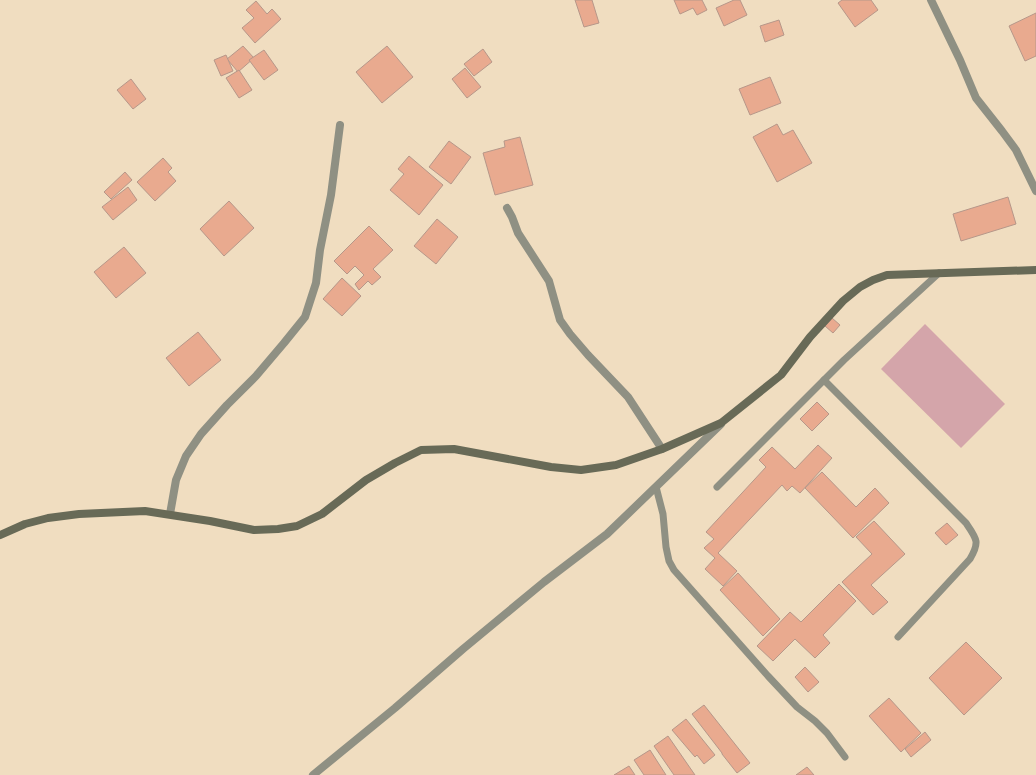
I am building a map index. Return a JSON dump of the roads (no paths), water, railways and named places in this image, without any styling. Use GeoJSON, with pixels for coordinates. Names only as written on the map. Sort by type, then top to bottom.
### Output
{"type":"FeatureCollection","features":[{"type":"Feature","properties":{"kind":"main road"},"geometry":{"type":"LineString","coordinates":[[0,535],[25,524],[48,518],[79,514],[145,511],[170,514],[254,530],[278,529],[297,526],[322,514],[366,480],[395,463],[422,450],[454,449],[551,467],[581,470],[616,465],[662,449],[721,423],[780,375],[810,337],[843,301],[860,287],[873,280],[887,275],[1036,270]]}},
{"type":"Feature","properties":{"kind":"street"},"geometry":{"type":"LineString","coordinates":[[931,0],[960,60],[976,98],[1016,150],[1036,191]]}},
{"type":"Feature","properties":{"kind":"street"},"geometry":{"type":"LineString","coordinates":[[170,514],[176,480],[186,456],[201,434],[256,376],[305,317],[316,283],[320,250],[331,195],[340,125]]}},
{"type":"Feature","properties":{"kind":"street"},"geometry":{"type":"LineString","coordinates":[[507,208],[518,233],[549,281],[560,320],[588,355],[628,397],[662,449]]}},
{"type":"Feature","properties":{"kind":"street"},"geometry":{"type":"LineString","coordinates":[[313,775],[544,582],[607,534],[721,423]]}},
{"type":"Feature","properties":{"kind":"lane"},"geometry":{"type":"LineString","coordinates":[[717,487],[844,360],[939,273]]}},
{"type":"Feature","properties":{"kind":"lane"},"geometry":{"type":"LineString","coordinates":[[824,380],[966,523],[975,536],[976,548],[970,559],[898,637]]}},
{"type":"Feature","properties":{"kind":"lane"},"geometry":{"type":"LineString","coordinates":[[656,487],[663,514],[666,547],[669,561],[674,570],[797,707],[815,721],[827,733],[845,757]]}}]}
